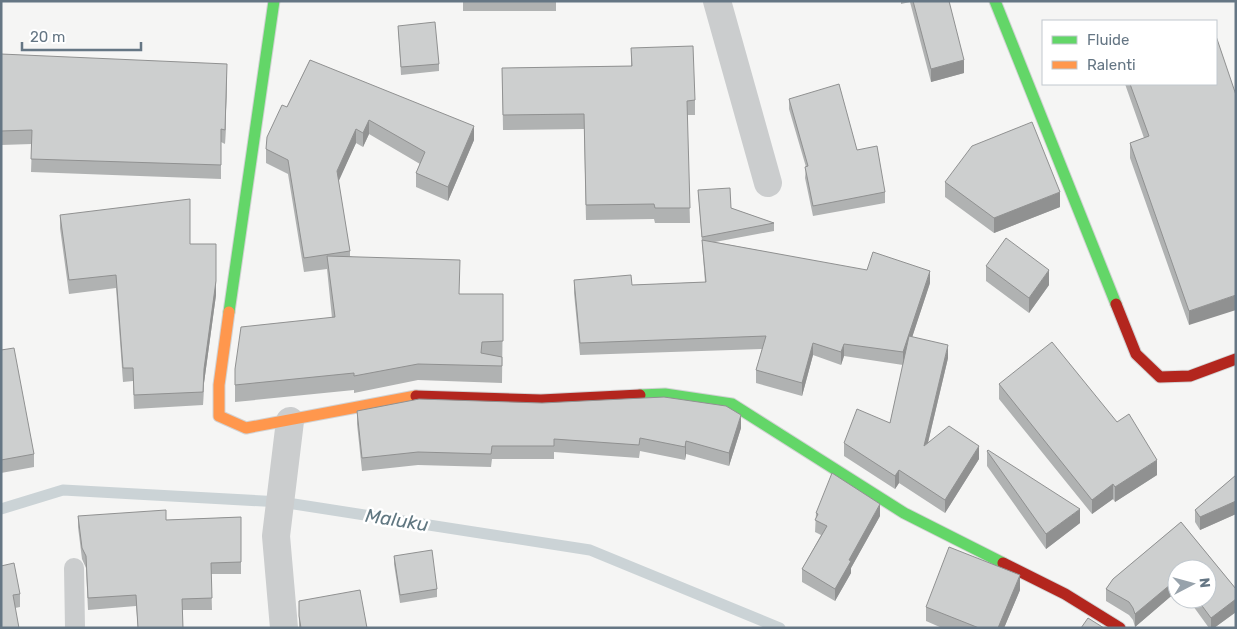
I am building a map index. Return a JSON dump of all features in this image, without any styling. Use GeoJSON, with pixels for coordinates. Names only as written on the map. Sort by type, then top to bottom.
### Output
{"type":"FeatureCollection","features":[{"type":"Feature","properties":{"kind":"street"},"geometry":{"type":"LineString","coordinates":[[274,1],[219,385],[220,416],[246,428],[418,396],[541,400],[665,394],[732,404],[904,513],[1065,594],[1120,628]]}},
{"type":"Feature","properties":{"kind":"street"},"geometry":{"type":"LineString","coordinates":[[717,1],[768,184]]}},
{"type":"Feature","properties":{"kind":"street"},"geometry":{"type":"LineString","coordinates":[[995,1],[1136,354],[1160,377],[1190,376],[1236,359]]}},
{"type":"Feature","properties":{"kind":"street"},"geometry":{"type":"LineString","coordinates":[[284,628],[276,536],[290,421]]}},
{"type":"Feature","properties":{"kind":"lane"},"geometry":{"type":"LineString","coordinates":[[74,568],[75,628]]}},
{"type":"Feature","properties":{"kind":"building"},"geometry":{"type":"Polygon","coordinates":[[[913,1],[949,1],[964,60],[931,69],[913,1]]]}},
{"type":"Feature","properties":{"kind":"building"},"geometry":{"type":"Polygon","coordinates":[[[435,22],[439,64],[401,67],[398,26],[435,22]]]}},
{"type":"Feature","properties":{"kind":"building"},"geometry":{"type":"Polygon","coordinates":[[[1217,39],[1236,95],[1236,295],[1189,311],[1130,143],[1149,136],[1130,85],[1217,85],[1217,39]]]}},
{"type":"Feature","properties":{"kind":"building"},"geometry":{"type":"Polygon","coordinates":[[[693,46],[695,100],[687,101],[690,208],[655,208],[654,204],[586,205],[584,114],[503,115],[502,68],[632,66],[631,48],[693,46]]]}},
{"type":"Feature","properties":{"kind":"building"},"geometry":{"type":"Polygon","coordinates":[[[1,54],[227,64],[225,130],[221,129],[221,165],[31,159],[32,130],[1,131],[1,54]]]}},
{"type":"Feature","properties":{"kind":"building"},"geometry":{"type":"Polygon","coordinates":[[[310,60],[474,126],[448,187],[416,173],[425,152],[369,120],[363,133],[356,129],[337,171],[350,251],[304,258],[288,160],[266,149],[267,137],[282,105],[287,107],[310,60]]]}},
{"type":"Feature","properties":{"kind":"building"},"geometry":{"type":"Polygon","coordinates":[[[839,84],[857,150],[877,146],[885,192],[813,206],[805,167],[808,166],[789,99],[839,84]]]}},
{"type":"Feature","properties":{"kind":"building"},"geometry":{"type":"Polygon","coordinates":[[[1032,122],[1060,192],[994,218],[945,182],[972,146],[1032,122]]]}},
{"type":"Feature","properties":{"kind":"building"},"geometry":{"type":"Polygon","coordinates":[[[730,188],[731,208],[774,223],[702,237],[698,190],[730,188]]]}},
{"type":"Feature","properties":{"kind":"building"},"geometry":{"type":"Polygon","coordinates":[[[190,199],[190,244],[216,244],[216,281],[204,369],[203,392],[134,395],[133,368],[123,368],[116,275],[69,280],[60,215],[190,199]]]}},
{"type":"Feature","properties":{"kind":"building"},"geometry":{"type":"Polygon","coordinates":[[[1006,238],[1049,270],[1029,298],[986,266],[1006,238]]]}},
{"type":"Feature","properties":{"kind":"building"},"geometry":{"type":"Polygon","coordinates":[[[702,240],[867,270],[873,252],[930,271],[903,352],[844,344],[841,352],[813,343],[802,383],[756,370],[766,336],[580,343],[574,280],[631,275],[632,285],[706,282],[702,240]]]}},
{"type":"Feature","properties":{"kind":"building"},"geometry":{"type":"Polygon","coordinates":[[[327,256],[460,260],[459,294],[503,294],[503,341],[482,342],[481,353],[502,357],[502,366],[418,364],[354,376],[354,373],[235,385],[235,369],[241,327],[335,317],[327,256]]]}},
{"type":"Feature","properties":{"kind":"building"},"geometry":{"type":"Polygon","coordinates":[[[909,336],[948,345],[924,446],[949,426],[979,446],[945,500],[899,470],[895,476],[844,443],[857,409],[890,423],[909,336]]]}},
{"type":"Feature","properties":{"kind":"building"},"geometry":{"type":"Polygon","coordinates":[[[1052,342],[1117,422],[1129,414],[1157,460],[1115,487],[1113,484],[1092,500],[999,384],[1052,342]]]}},
{"type":"Feature","properties":{"kind":"building"},"geometry":{"type":"Polygon","coordinates":[[[14,348],[34,454],[1,460],[1,350],[14,348]]]}},
{"type":"Feature","properties":{"kind":"building"},"geometry":{"type":"Polygon","coordinates":[[[664,397],[726,406],[741,415],[729,453],[686,441],[685,447],[640,438],[639,445],[554,439],[554,446],[492,446],[491,454],[418,452],[362,458],[357,411],[419,399],[542,403],[664,397]]]}},
{"type":"Feature","properties":{"kind":"building"},"geometry":{"type":"Polygon","coordinates":[[[988,450],[1080,509],[1046,534],[988,450]]]}},
{"type":"Feature","properties":{"kind":"building"},"geometry":{"type":"Polygon","coordinates":[[[832,473],[880,504],[835,589],[802,569],[827,526],[815,520],[832,473]]]}},
{"type":"Feature","properties":{"kind":"building"},"geometry":{"type":"Polygon","coordinates":[[[1236,475],[1236,501],[1200,517],[1195,510],[1236,475]]]}},
{"type":"Feature","properties":{"kind":"building"},"geometry":{"type":"Polygon","coordinates":[[[166,510],[166,520],[241,517],[241,562],[211,563],[212,598],[182,599],[183,628],[138,628],[136,595],[88,598],[86,556],[82,548],[78,516],[166,510]]]}},
{"type":"Feature","properties":{"kind":"building"},"geometry":{"type":"Polygon","coordinates":[[[1181,522],[1211,559],[1167,559],[1167,587],[1135,614],[1129,602],[1106,589],[1113,579],[1181,522]]]}},
{"type":"Feature","properties":{"kind":"building"},"geometry":{"type":"Polygon","coordinates":[[[949,547],[1020,575],[998,628],[979,628],[926,607],[949,547]]]}},
{"type":"Feature","properties":{"kind":"building"},"geometry":{"type":"Polygon","coordinates":[[[432,550],[437,589],[400,595],[394,556],[432,550]]]}},
{"type":"Feature","properties":{"kind":"building"},"geometry":{"type":"Polygon","coordinates":[[[14,563],[20,594],[13,595],[19,628],[1,628],[1,566],[14,563]]]}},
{"type":"Feature","properties":{"kind":"building"},"geometry":{"type":"Polygon","coordinates":[[[1217,566],[1236,589],[1236,599],[1211,618],[1204,609],[1217,609],[1217,566]]]}},
{"type":"Feature","properties":{"kind":"building"},"geometry":{"type":"Polygon","coordinates":[[[360,590],[367,628],[301,628],[299,601],[360,590]]]}},
{"type":"Feature","properties":{"kind":"building"},"geometry":{"type":"Polygon","coordinates":[[[1088,618],[1104,628],[1081,628],[1088,618]]]}},
{"type":"Feature","properties":{"kind":"waterway","name":"Maluku"},"geometry":{"type":"LineString","coordinates":[[1,509],[63,490],[281,502],[590,550],[780,628]]}},
{"type":"Feature","properties":{"kind":"traffic: fast"},"geometry":{"type":"LineString","coordinates":[[229,312],[274,1]]}},
{"type":"Feature","properties":{"kind":"traffic: fast"},"geometry":{"type":"LineString","coordinates":[[995,1],[1116,304]]}},
{"type":"Feature","properties":{"kind":"traffic: fast"},"geometry":{"type":"LineString","coordinates":[[640,395],[665,394],[732,404],[904,513],[1003,563]]}},
{"type":"Feature","properties":{"kind":"traffic: slow"},"geometry":{"type":"LineString","coordinates":[[229,312],[219,385],[219,416],[246,428],[416,396]]}},
{"type":"Feature","properties":{"kind":"traffic: jam"},"geometry":{"type":"LineString","coordinates":[[1116,304],[1136,354],[1160,377],[1190,376],[1236,359]]}},
{"type":"Feature","properties":{"kind":"traffic: jam"},"geometry":{"type":"LineString","coordinates":[[416,396],[541,400],[640,395]]}},
{"type":"Feature","properties":{"kind":"traffic: jam"},"geometry":{"type":"LineString","coordinates":[[1003,563],[1065,594],[1120,628]]}}]}
